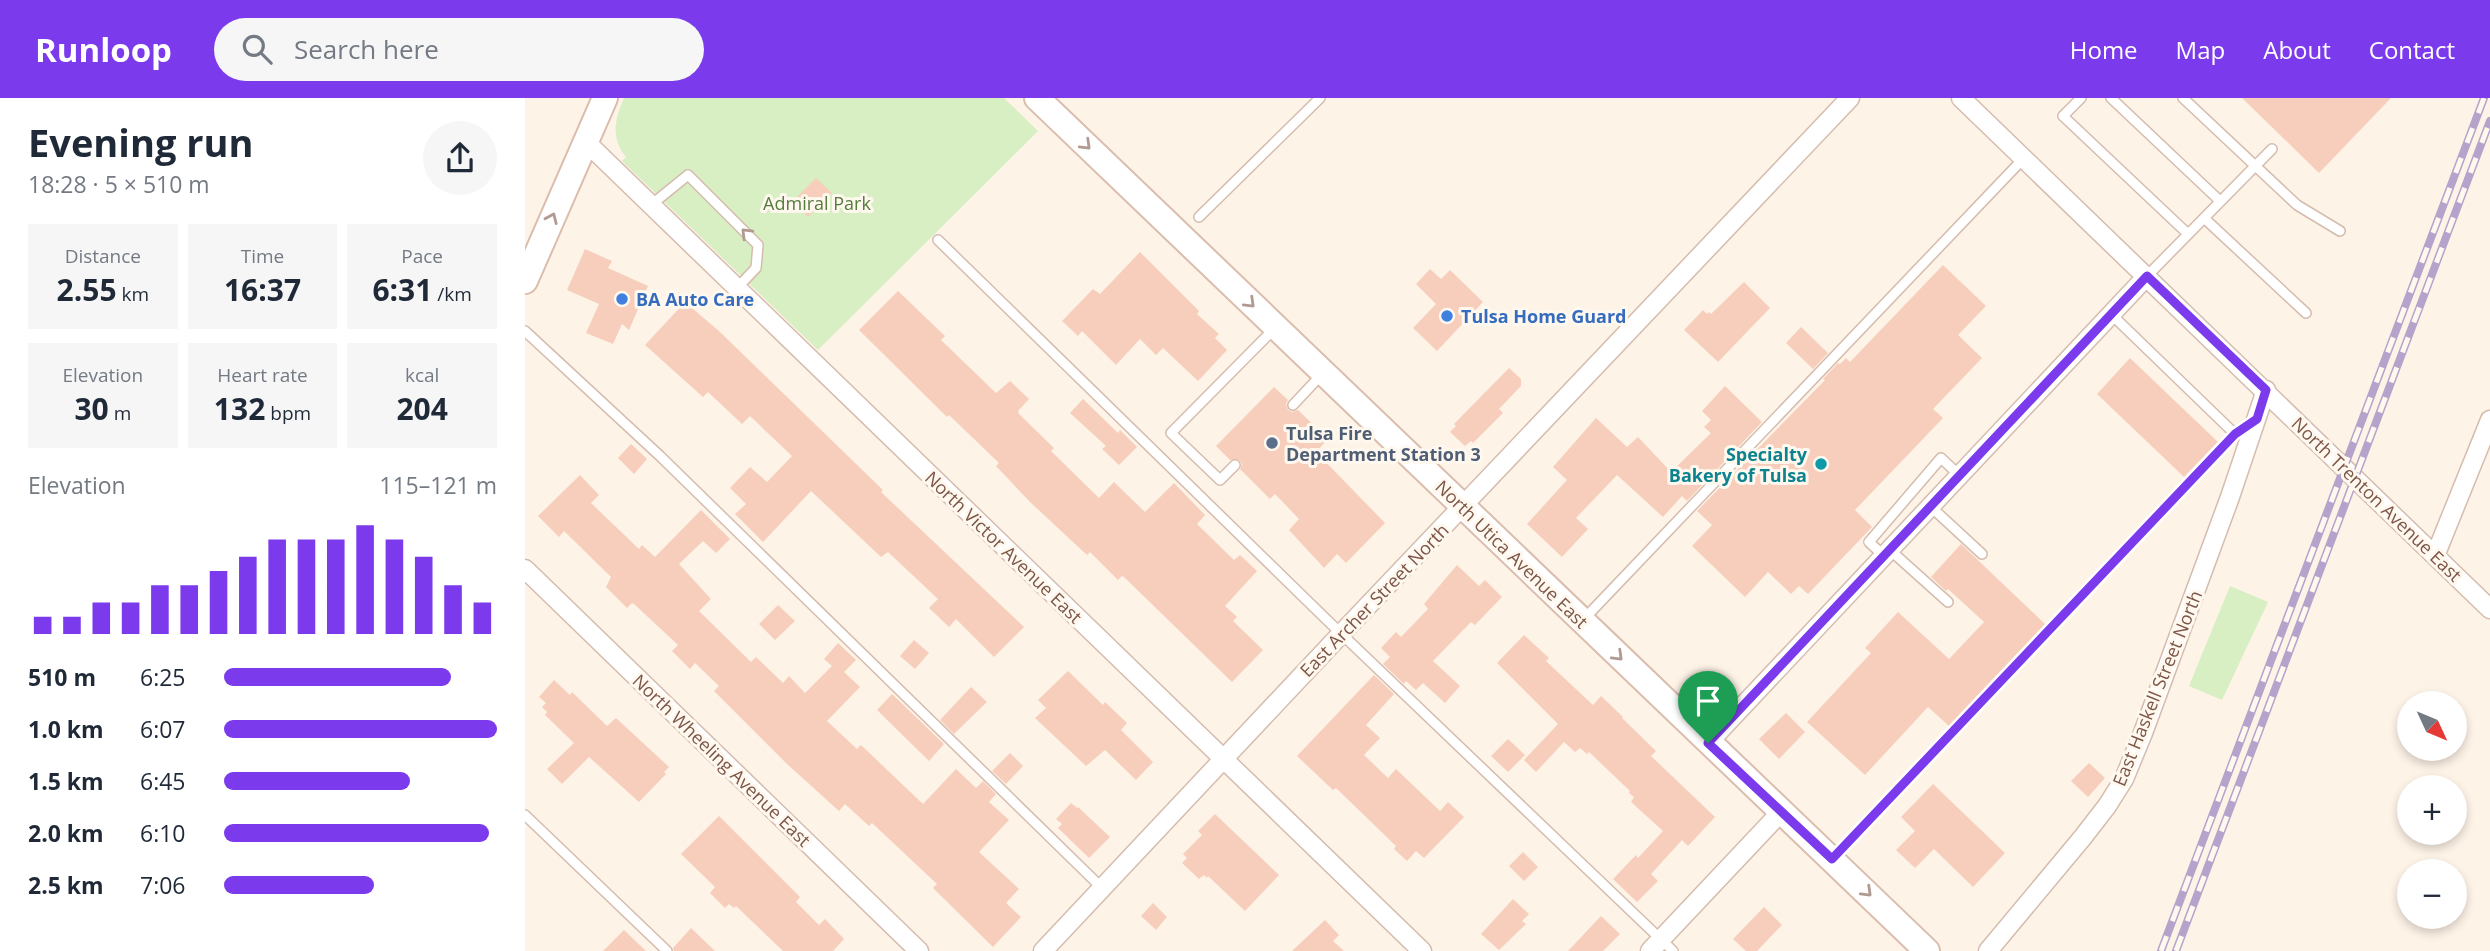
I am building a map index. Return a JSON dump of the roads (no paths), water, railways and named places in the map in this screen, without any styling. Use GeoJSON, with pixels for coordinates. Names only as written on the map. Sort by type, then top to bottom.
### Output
{"type":"FeatureCollection","features":[{"type":"Feature","properties":{"kind":"main road"},"geometry":{"type":"LineString","coordinates":[[525,281],[605,98]]}},
{"type":"Feature","properties":{"kind":"main road","name":"North Utica Avenue East"},"geometry":{"type":"LineString","coordinates":[[1037,98],[1927,951]]}},
{"type":"Feature","properties":{"kind":"street","name":"East Archer Street North"},"geometry":{"type":"LineString","coordinates":[[1043,951],[1850,98]]}},
{"type":"Feature","properties":{"kind":"street","name":"North Trenton Avenue East"},"geometry":{"type":"LineString","coordinates":[[1961,98],[2490,609]]}},
{"type":"Feature","properties":{"kind":"street","name":"North Victor Avenue East"},"geometry":{"type":"LineString","coordinates":[[586,142],[1422,951]]}},
{"type":"Feature","properties":{"kind":"street"},"geometry":{"type":"LineString","coordinates":[[1708,743],[2147,276]]}},
{"type":"Feature","properties":{"kind":"street","name":"East Haskell Street North"},"geometry":{"type":"LineString","coordinates":[[1988,951],[2083,837],[2124,779],[2148,720],[2266,390]]}},
{"type":"Feature","properties":{"kind":"street"},"geometry":{"type":"LineString","coordinates":[[2435,556],[2490,420]]}},
{"type":"Feature","properties":{"kind":"street","name":"North Wheeling Avenue East"},"geometry":{"type":"LineString","coordinates":[[525,569],[919,951]]}},
{"type":"Feature","properties":{"kind":"street"},"geometry":{"type":"LineString","coordinates":[[1661,947],[1782,811]]}},
{"type":"Feature","properties":{"kind":"lane"},"geometry":{"type":"LineString","coordinates":[[1199,217],[1320,98]]}},
{"type":"Feature","properties":{"kind":"lane"},"geometry":{"type":"LineString","coordinates":[[2081,98],[2063,116],[2188,234]]}},
{"type":"Feature","properties":{"kind":"lane"},"geometry":{"type":"LineString","coordinates":[[2111,98],[2220,201]]}},
{"type":"Feature","properties":{"kind":"lane"},"geometry":{"type":"LineString","coordinates":[[2183,98],[2297,205],[2340,231]]}},
{"type":"Feature","properties":{"kind":"lane"},"geometry":{"type":"LineString","coordinates":[[2147,276],[2272,149]]}},
{"type":"Feature","properties":{"kind":"lane"},"geometry":{"type":"LineString","coordinates":[[1582,621],[2024,158]]}},
{"type":"Feature","properties":{"kind":"lane"},"geometry":{"type":"LineString","coordinates":[[651,205],[688,175],[758,245],[756,268],[737,288]]}},
{"type":"Feature","properties":{"kind":"lane"},"geometry":{"type":"LineString","coordinates":[[2204,218],[2306,313]]}},
{"type":"Feature","properties":{"kind":"lane"},"geometry":{"type":"LineString","coordinates":[[937,240],[1661,947]]}},
{"type":"Feature","properties":{"kind":"lane"},"geometry":{"type":"LineString","coordinates":[[2112,314],[2235,434]]}},
{"type":"Feature","properties":{"kind":"lane"},"geometry":{"type":"LineString","coordinates":[[1235,465],[1220,480],[1171,433],[1276,328]]}},
{"type":"Feature","properties":{"kind":"lane"},"geometry":{"type":"LineString","coordinates":[[525,331],[660,456],[1103,888]]}},
{"type":"Feature","properties":{"kind":"lane"},"geometry":{"type":"LineString","coordinates":[[1293,405],[1323,373]]}},
{"type":"Feature","properties":{"kind":"lane"},"geometry":{"type":"LineString","coordinates":[[1832,859],[2235,434],[2257,419]]}},
{"type":"Feature","properties":{"kind":"lane"},"geometry":{"type":"LineString","coordinates":[[1948,602],[1887,553],[1869,542],[1941,458],[1959,475]]}},
{"type":"Feature","properties":{"kind":"lane"},"geometry":{"type":"LineString","coordinates":[[1930,506],[1982,554]]}},
{"type":"Feature","properties":{"kind":"lane"},"geometry":{"type":"LineString","coordinates":[[525,815],[667,951]]}},
{"type":"Feature","properties":{"kind":"railway"},"geometry":{"type":"LineString","coordinates":[[2161,951],[2484,98]]}},
{"type":"Feature","properties":{"kind":"railway"},"geometry":{"type":"LineString","coordinates":[[2176,951],[2490,121]]}},
{"type":"Feature","properties":{"kind":"place","name":"BA Auto Care"},"geometry":{"type":"Point","coordinates":[622,299]}},
{"type":"Feature","properties":{"kind":"place","name":"Tulsa Home Guard"},"geometry":{"type":"Point","coordinates":[1447,316]}},
{"type":"Feature","properties":{"kind":"place","name":"Tulsa Fire Department Station 3"},"geometry":{"type":"Point","coordinates":[1272,443]}},
{"type":"Feature","properties":{"kind":"place","name":"Specialty Bakery of Tulsa"},"geometry":{"type":"Point","coordinates":[1821,464]}},
{"type":"Feature","properties":{"kind":"park label","name":"Admiral Park"},"geometry":{"type":"Point","coordinates":[817,203]}}]}
